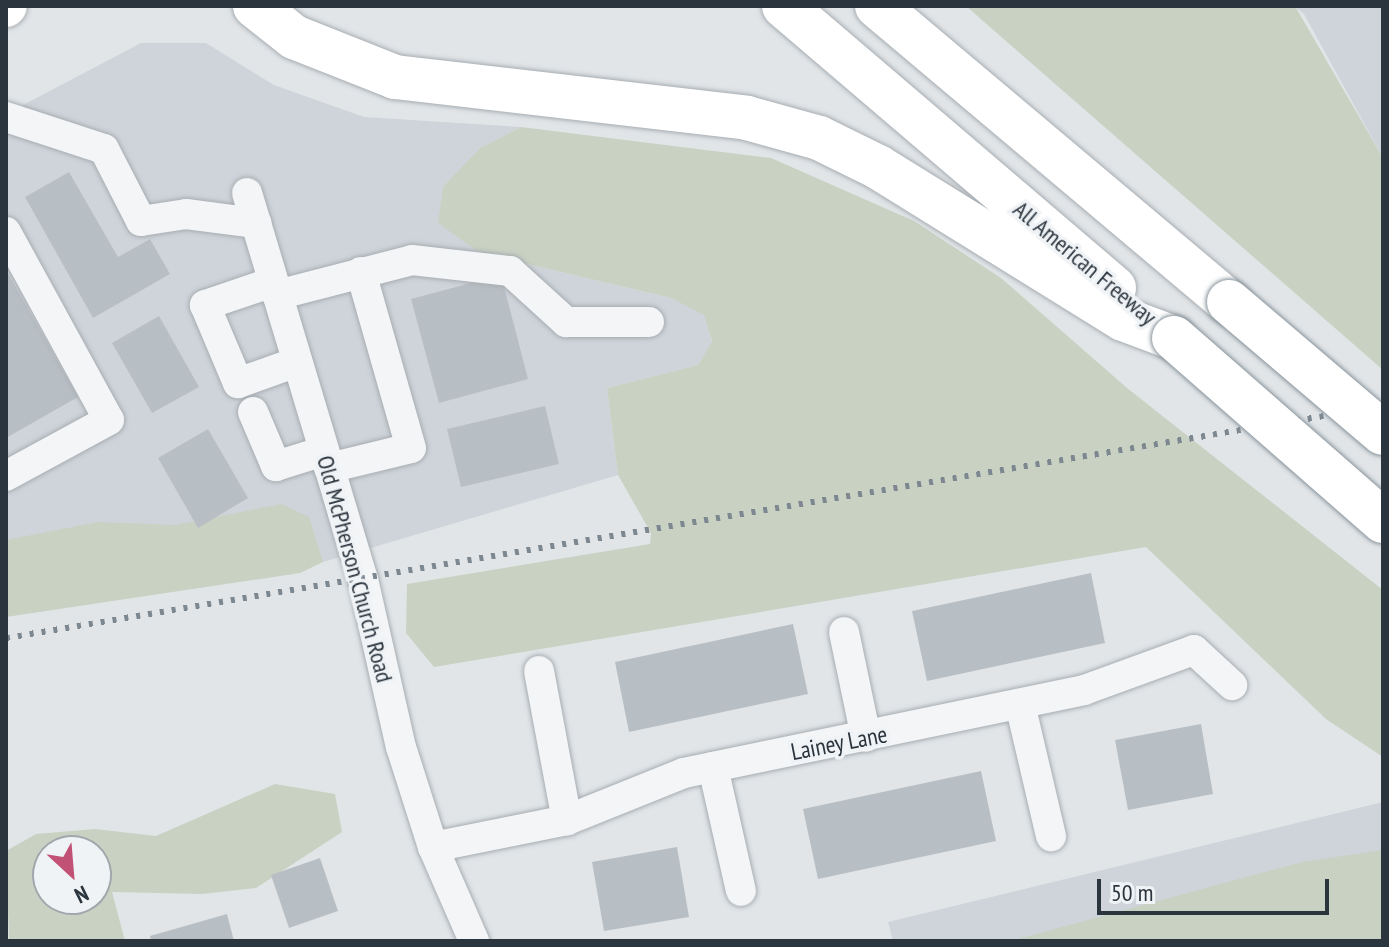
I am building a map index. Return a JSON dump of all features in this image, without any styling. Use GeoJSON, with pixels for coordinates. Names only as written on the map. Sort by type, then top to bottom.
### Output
{"type":"FeatureCollection","features":[{"type":"Feature","properties":{"kind":"highway"},"geometry":{"type":"LineString","coordinates":[[255,6],[294,37],[395,77],[747,118],[819,138],[878,167],[1131,314]]}},
{"type":"Feature","properties":{"kind":"highway","name":"All American Freeway"},"geometry":{"type":"LineString","coordinates":[[784,6],[1131,314],[1174,338],[1383,521]]}},
{"type":"Feature","properties":{"kind":"highway"},"geometry":{"type":"LineString","coordinates":[[877,6],[1383,433]]}},
{"type":"Feature","properties":{"kind":"street"},"geometry":{"type":"LineString","coordinates":[[6,117],[104,149],[141,221],[186,214],[256,223]]}},
{"type":"Feature","properties":{"kind":"street","name":"Old McPherson Church Road"},"geometry":{"type":"LineString","coordinates":[[247,193],[363,579],[401,747],[433,847],[474,941]]}},
{"type":"Feature","properties":{"kind":"street"},"geometry":{"type":"LineString","coordinates":[[6,232],[109,420],[6,476]]}},
{"type":"Feature","properties":{"kind":"street"},"geometry":{"type":"LineString","coordinates":[[297,362],[238,383],[205,305],[412,260],[510,271],[566,322],[649,322]]}},
{"type":"Feature","properties":{"kind":"street"},"geometry":{"type":"LineString","coordinates":[[253,412],[276,466],[411,448],[361,272]]}},
{"type":"Feature","properties":{"kind":"street"},"geometry":{"type":"LineString","coordinates":[[844,632],[866,737]]}},
{"type":"Feature","properties":{"kind":"street","name":"Lainey Lane"},"geometry":{"type":"LineString","coordinates":[[433,847],[567,820],[684,773],[1084,690],[1194,650],[1232,685]]}},
{"type":"Feature","properties":{"kind":"street"},"geometry":{"type":"LineString","coordinates":[[539,671],[567,820]]}},
{"type":"Feature","properties":{"kind":"street"},"geometry":{"type":"LineString","coordinates":[[1020,704],[1051,836]]}},
{"type":"Feature","properties":{"kind":"street"},"geometry":{"type":"LineString","coordinates":[[713,767],[741,891]]}},
{"type":"Feature","properties":{"kind":"shaded area"},"geometry":{"type":"Polygon","coordinates":[[[966,6],[1295,6],[1383,158],[1383,370],[966,6]]]}},
{"type":"Feature","properties":{"kind":"shaded area"},"geometry":{"type":"Polygon","coordinates":[[[1294,6],[1383,6],[1383,158],[1304,14],[1294,6]]]}},
{"type":"Feature","properties":{"kind":"shaded area"},"geometry":{"type":"Polygon","coordinates":[[[141,43],[206,43],[274,85],[364,117],[521,127],[480,148],[480,253],[671,298],[704,314],[712,343],[698,365],[607,388],[618,475],[323,562],[174,525],[6,540],[6,114],[141,43]]]}},
{"type":"Feature","properties":{"kind":"shaded area"},"geometry":{"type":"Polygon","coordinates":[[[521,127],[771,158],[914,221],[1001,278],[1127,388],[1383,590],[1383,757],[1326,719],[1146,547],[434,667],[406,633],[407,584],[650,544],[651,533],[618,475],[607,388],[698,365],[712,342],[704,315],[671,298],[480,253],[438,223],[443,187],[480,148],[521,127]]]}},
{"type":"Feature","properties":{"kind":"shaded area"},"geometry":{"type":"Polygon","coordinates":[[[281,504],[309,517],[323,562],[300,573],[6,617],[6,540],[98,522],[175,525],[281,504]]]}},
{"type":"Feature","properties":{"kind":"shaded area"},"geometry":{"type":"Polygon","coordinates":[[[275,784],[335,794],[342,832],[256,888],[202,894],[112,892],[112,835],[34,835],[95,829],[156,836],[275,784]]]}},
{"type":"Feature","properties":{"kind":"shaded area"},"geometry":{"type":"Polygon","coordinates":[[[1383,802],[1383,941],[893,941],[888,922],[1383,802]]]}},
{"type":"Feature","properties":{"kind":"shaded area"},"geometry":{"type":"Polygon","coordinates":[[[32,836],[32,915],[112,915],[112,892],[125,941],[9,941],[6,851],[32,836]]]}},
{"type":"Feature","properties":{"kind":"shaded area"},"geometry":{"type":"Polygon","coordinates":[[[1383,850],[1383,941],[1010,941],[1302,862],[1383,850]]]}},
{"type":"Feature","properties":{"kind":"building"},"geometry":{"type":"Polygon","coordinates":[[[69,172],[118,257],[150,239],[170,274],[93,318],[25,197],[69,172]]]}},
{"type":"Feature","properties":{"kind":"building"},"geometry":{"type":"Polygon","coordinates":[[[6,270],[78,397],[6,438],[6,270]]]}},
{"type":"Feature","properties":{"kind":"building"},"geometry":{"type":"Polygon","coordinates":[[[501,275],[528,379],[439,403],[411,299],[501,275]]]}},
{"type":"Feature","properties":{"kind":"building"},"geometry":{"type":"Polygon","coordinates":[[[159,316],[199,387],[152,413],[112,343],[159,316]]]}},
{"type":"Feature","properties":{"kind":"building"},"geometry":{"type":"Polygon","coordinates":[[[545,406],[559,464],[461,487],[447,429],[545,406]]]}},
{"type":"Feature","properties":{"kind":"building"},"geometry":{"type":"Polygon","coordinates":[[[208,429],[248,498],[198,528],[158,458],[208,429]]]}},
{"type":"Feature","properties":{"kind":"building"},"geometry":{"type":"Polygon","coordinates":[[[1091,573],[1105,643],[927,681],[912,611],[1091,573]]]}},
{"type":"Feature","properties":{"kind":"building"},"geometry":{"type":"Polygon","coordinates":[[[793,624],[808,694],[629,732],[615,662],[793,624]]]}},
{"type":"Feature","properties":{"kind":"building"},"geometry":{"type":"Polygon","coordinates":[[[1201,724],[1213,794],[1128,810],[1115,740],[1201,724]]]}},
{"type":"Feature","properties":{"kind":"building"},"geometry":{"type":"Polygon","coordinates":[[[981,771],[996,841],[818,879],[803,809],[981,771]]]}},
{"type":"Feature","properties":{"kind":"building"},"geometry":{"type":"Polygon","coordinates":[[[677,847],[689,917],[604,931],[592,862],[677,847]]]}},
{"type":"Feature","properties":{"kind":"building"},"geometry":{"type":"Polygon","coordinates":[[[320,858],[338,911],[289,928],[271,875],[320,858]]]}},
{"type":"Feature","properties":{"kind":"building"},"geometry":{"type":"Polygon","coordinates":[[[227,914],[234,941],[151,941],[150,936],[227,914]]]}},
{"type":"Feature","properties":{"kind":"railway"},"geometry":{"type":"LineString","coordinates":[[6,638],[1383,406]]}}]}
